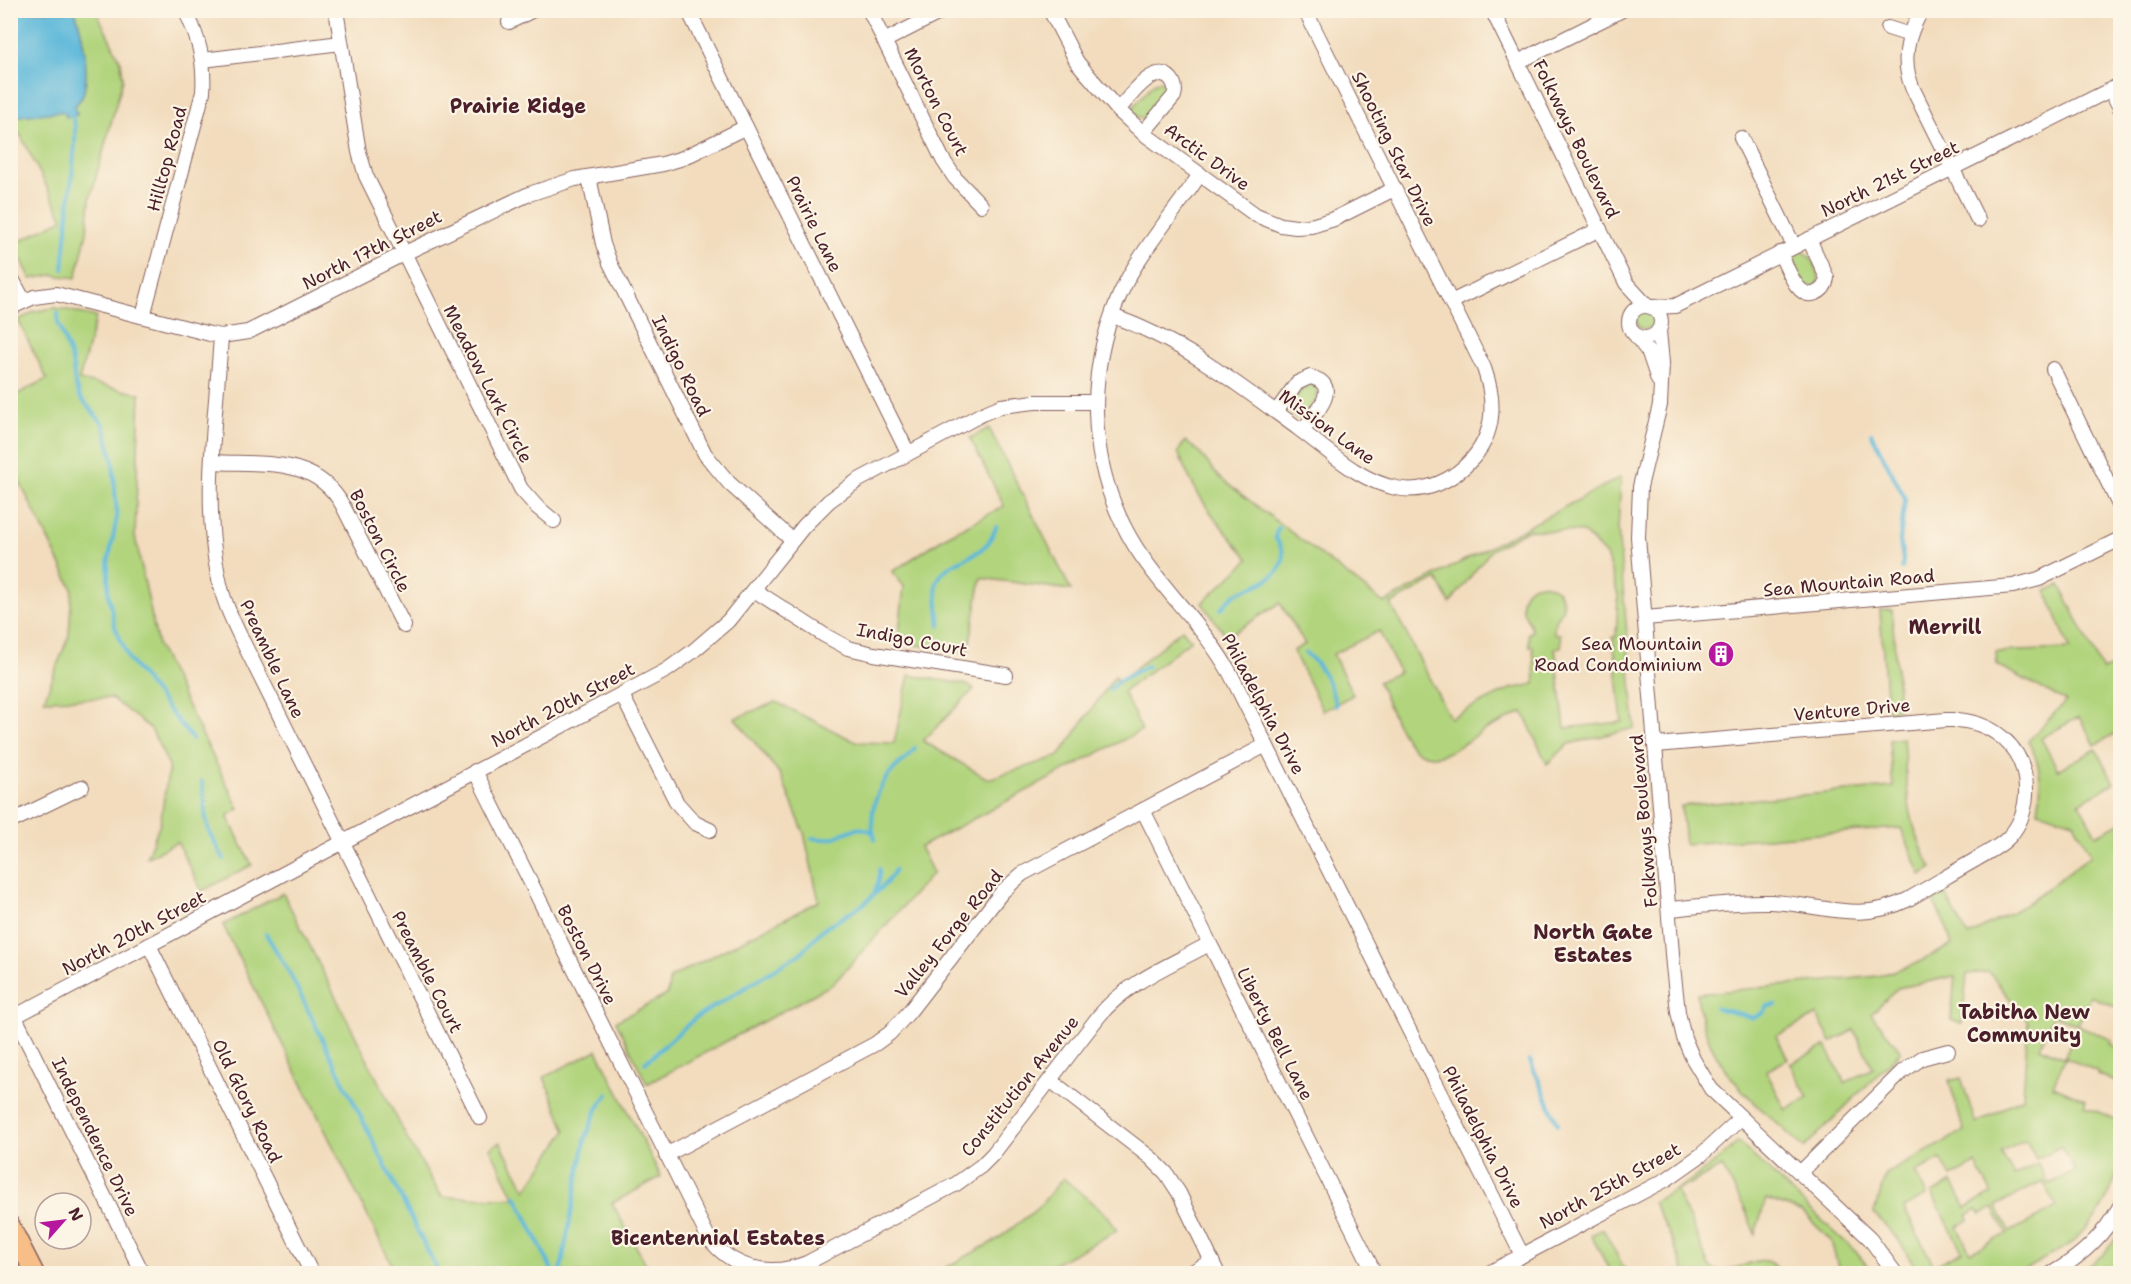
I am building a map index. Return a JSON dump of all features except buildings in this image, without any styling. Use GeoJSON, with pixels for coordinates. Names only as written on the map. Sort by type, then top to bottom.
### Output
{"type":"FeatureCollection","features":[{"type":"Feature","properties":{"kind":"main road"},"geometry":{"type":"LineString","coordinates":[[10,1225],[35,1274]]}},
{"type":"Feature","properties":{"kind":"street","name":"Hilltop Road"},"geometry":{"type":"LineString","coordinates":[[143,316],[203,92],[203,60],[196,34],[185,10]]}},
{"type":"Feature","properties":{"kind":"street","name":"Meadow Lark Circle"},"geometry":{"type":"LineString","coordinates":[[336,10],[359,152],[366,176],[521,489],[554,521]]}},
{"type":"Feature","properties":{"kind":"street"},"geometry":{"type":"LineString","coordinates":[[509,22],[533,10]]}},
{"type":"Feature","properties":{"kind":"street","name":"Prairie Lane"},"geometry":{"type":"LineString","coordinates":[[688,10],[908,453]]}},
{"type":"Feature","properties":{"kind":"street","name":"Morton Court"},"geometry":{"type":"LineString","coordinates":[[869,10],[943,160],[955,178],[981,205]]}},
{"type":"Feature","properties":{"kind":"street"},"geometry":{"type":"LineString","coordinates":[[884,41],[945,10]]}},
{"type":"Feature","properties":{"kind":"street","name":"Arctic Drive"},"geometry":{"type":"LineString","coordinates":[[1050,10],[1077,62],[1118,110],[1143,133],[1256,215],[1269,221],[1296,227],[1322,223],[1394,189]]}},
{"type":"Feature","properties":{"kind":"street","name":"Shooting Star Drive"},"geometry":{"type":"LineString","coordinates":[[1305,10],[1451,302]]}},
{"type":"Feature","properties":{"kind":"street","name":"Folkways Boulevard"},"geometry":{"type":"LineString","coordinates":[[1492,10],[1626,283],[1630,317]]}},
{"type":"Feature","properties":{"kind":"street"},"geometry":{"type":"LineString","coordinates":[[1518,62],[1622,10]]}},
{"type":"Feature","properties":{"kind":"street"},"geometry":{"type":"LineString","coordinates":[[1922,10],[1910,35],[1906,58],[1909,81],[1978,220]]}},
{"type":"Feature","properties":{"kind":"street"},"geometry":{"type":"LineString","coordinates":[[1888,28],[1910,35]]}},
{"type":"Feature","properties":{"kind":"street"},"geometry":{"type":"LineString","coordinates":[[203,60],[341,43]]}},
{"type":"Feature","properties":{"kind":"street"},"geometry":{"type":"LineString","coordinates":[[1118,110],[1153,75],[1164,74],[1171,78],[1175,89],[1174,96],[1143,133]]}},
{"type":"Feature","properties":{"kind":"street"},"geometry":{"type":"LineString","coordinates":[[2116,87],[2121,108]]}},
{"type":"Feature","properties":{"kind":"street","name":"North 21st Street"},"geometry":{"type":"LineString","coordinates":[[1650,307],[1675,306],[2116,87]]}},
{"type":"Feature","properties":{"kind":"street","name":"North 17th Street"},"geometry":{"type":"LineString","coordinates":[[10,308],[45,295],[63,295],[221,336],[239,334],[257,329],[521,197],[589,177],[663,164],[682,158],[746,127]]}},
{"type":"Feature","properties":{"kind":"street"},"geometry":{"type":"LineString","coordinates":[[1741,138],[1794,246]]}},
{"type":"Feature","properties":{"kind":"street","name":"Philadelphia Drive"},"geometry":{"type":"LineString","coordinates":[[1200,174],[1134,268],[1112,316],[1100,359],[1095,402],[1101,462],[1121,520],[1149,567],[1196,623],[1219,655],[1522,1255]]}},
{"type":"Feature","properties":{"kind":"street","name":"Indigo Road"},"geometry":{"type":"LineString","coordinates":[[589,177],[603,244],[610,263],[705,454],[729,483],[792,540]]}},
{"type":"Feature","properties":{"kind":"street"},"geometry":{"type":"LineString","coordinates":[[1451,302],[1600,228]]}},
{"type":"Feature","properties":{"kind":"street"},"geometry":{"type":"LineString","coordinates":[[1780,253],[1800,290],[1808,294],[1817,293],[1824,287],[1827,278],[1809,239]]}},
{"type":"Feature","properties":{"kind":"street"},"geometry":{"type":"LineString","coordinates":[[10,275],[24,301]]}},
{"type":"Feature","properties":{"kind":"street","name":"Folkways Boulevard"},"geometry":{"type":"LineString","coordinates":[[1626,283],[1650,307]]}},
{"type":"Feature","properties":{"kind":"street","name":"Mission Lane"},"geometry":{"type":"LineString","coordinates":[[1112,316],[1158,334],[1185,349],[1368,478],[1397,489],[1421,489],[1445,481],[1460,471],[1473,458],[1488,431],[1492,405],[1491,390],[1484,368],[1451,302]]}},
{"type":"Feature","properties":{"kind":"street","name":"North 21st Street"},"geometry":{"type":"LineString","coordinates":[[1660,328],[1675,306]]}},
{"type":"Feature","properties":{"kind":"street"},"geometry":{"type":"LineString","coordinates":[[1650,307],[1659,314],[1660,328],[1649,338],[1636,336],[1629,326],[1630,317],[1636,309],[1650,307]]}},
{"type":"Feature","properties":{"kind":"street","name":"Folkways Boulevard"},"geometry":{"type":"LineString","coordinates":[[1660,328],[1661,390],[1658,417],[1642,476],[1638,507],[1638,537],[1678,1012],[1684,1038],[1698,1070],[1711,1089],[1870,1239],[1896,1274]]}},
{"type":"Feature","properties":{"kind":"street","name":"Preamble Lane"},"geometry":{"type":"LineString","coordinates":[[221,336],[210,499],[212,532],[222,593],[243,642],[342,841]]}},
{"type":"Feature","properties":{"kind":"street","name":"Folkways Boulevard"},"geometry":{"type":"LineString","coordinates":[[1636,336],[1649,353],[1661,390]]}},
{"type":"Feature","properties":{"kind":"street"},"geometry":{"type":"LineString","coordinates":[[2053,369],[2121,507]]}},
{"type":"Feature","properties":{"kind":"street"},"geometry":{"type":"LineString","coordinates":[[1276,412],[1300,381],[1310,377],[1320,381],[1326,390],[1325,399],[1302,431]]}},
{"type":"Feature","properties":{"kind":"street","name":"North 20th Street"},"geometry":{"type":"LineString","coordinates":[[13,1018],[667,670],[728,621],[812,517],[862,477],[990,410],[1009,404],[1035,402],[1095,402]]}},
{"type":"Feature","properties":{"kind":"street","name":"Boston Circle"},"geometry":{"type":"LineString","coordinates":[[213,462],[299,468],[324,481],[343,506],[404,626]]}},
{"type":"Feature","properties":{"kind":"street","name":"Sea Mountain Road"},"geometry":{"type":"LineString","coordinates":[[1645,618],[2003,588],[2032,582],[2121,539]]}},
{"type":"Feature","properties":{"kind":"street","name":"Indigo Court"},"geometry":{"type":"LineString","coordinates":[[754,590],[824,636],[848,648],[1006,675]]}},
{"type":"Feature","properties":{"kind":"street"},"geometry":{"type":"LineString","coordinates":[[622,695],[677,804],[695,824],[710,830]]}},
{"type":"Feature","properties":{"kind":"street","name":"Venture Drive"},"geometry":{"type":"LineString","coordinates":[[1656,745],[1957,720],[1976,723],[1999,735],[2015,752],[2025,775],[2024,809],[2019,822],[2007,839],[1891,907],[1875,912],[1853,913],[1778,902],[1760,902],[1669,909]]}},
{"type":"Feature","properties":{"kind":"street","name":"Valley Forge Road"},"geometry":{"type":"LineString","coordinates":[[666,1155],[890,1033],[1010,884],[1032,869],[1266,745]]}},
{"type":"Feature","properties":{"kind":"street","name":"Boston Drive"},"geometry":{"type":"LineString","coordinates":[[475,771],[666,1155]]}},
{"type":"Feature","properties":{"kind":"street"},"geometry":{"type":"LineString","coordinates":[[10,822],[82,787]]}},
{"type":"Feature","properties":{"kind":"street","name":"Liberty Bell Lane"},"geometry":{"type":"LineString","coordinates":[[1143,810],[1375,1274]]}},
{"type":"Feature","properties":{"kind":"street","name":"Preamble Court"},"geometry":{"type":"LineString","coordinates":[[342,841],[480,1118]]}},
{"type":"Feature","properties":{"kind":"street","name":"Constitution Avenue"},"geometry":{"type":"LineString","coordinates":[[666,1155],[708,1237],[720,1251],[750,1268],[764,1270],[787,1270],[807,1263],[964,1179],[993,1154],[1099,1016],[1121,994],[1209,944]]}},
{"type":"Feature","properties":{"kind":"street","name":"Old Glory Road"},"geometry":{"type":"LineString","coordinates":[[149,945],[312,1274]]}},
{"type":"Feature","properties":{"kind":"street","name":"Independence Drive"},"geometry":{"type":"LineString","coordinates":[[13,1018],[143,1274]]}},
{"type":"Feature","properties":{"kind":"street"},"geometry":{"type":"LineString","coordinates":[[1801,1172],[1902,1072],[1922,1058],[1948,1051]]}},
{"type":"Feature","properties":{"kind":"street"},"geometry":{"type":"LineString","coordinates":[[1050,1080],[1161,1167],[1174,1186],[1215,1267],[1188,1274]]}},
{"type":"Feature","properties":{"kind":"street","name":"North 25th Street"},"geometry":{"type":"LineString","coordinates":[[1487,1274],[1667,1179],[1701,1155],[1741,1118]]}},
{"type":"Feature","properties":{"kind":"street"},"geometry":{"type":"LineString","coordinates":[[2052,1274],[2088,1249],[2121,1206]]}},
{"type":"Feature","properties":{"kind":"green space"},"geometry":{"type":"Polygon","coordinates":[[[11,11],[96,11],[121,62],[123,79],[90,199],[87,232],[76,278],[53,275],[31,279],[14,244],[63,219],[20,134],[11,139],[11,11]]]}},
{"type":"Feature","properties":{"kind":"green space"},"geometry":{"type":"Polygon","coordinates":[[[1160,81],[1166,85],[1167,94],[1148,116],[1137,117],[1133,112],[1133,107],[1153,84],[1160,81]]]}},
{"type":"Feature","properties":{"kind":"green space"},"geometry":{"type":"Polygon","coordinates":[[[1802,251],[1809,256],[1817,270],[1818,283],[1812,287],[1801,279],[1796,269],[1795,256],[1802,251]]]}},
{"type":"Feature","properties":{"kind":"green space"},"geometry":{"type":"Polygon","coordinates":[[[54,308],[96,317],[79,380],[140,394],[135,536],[158,646],[239,809],[227,816],[252,865],[202,891],[177,842],[146,858],[160,824],[169,766],[151,729],[111,698],[44,700],[69,635],[72,588],[11,464],[10,398],[47,379],[18,320],[36,311],[54,308]]]}},
{"type":"Feature","properties":{"kind":"green space"},"geometry":{"type":"Polygon","coordinates":[[[1641,311],[1649,311],[1654,316],[1652,327],[1641,329],[1636,324],[1636,316],[1641,311]]]}},
{"type":"Feature","properties":{"kind":"green space"},"geometry":{"type":"Polygon","coordinates":[[[1310,384],[1317,388],[1315,402],[1304,414],[1295,417],[1289,410],[1290,406],[1294,398],[1310,384]]]}},
{"type":"Feature","properties":{"kind":"green space"},"geometry":{"type":"Polygon","coordinates":[[[989,428],[1071,590],[981,578],[968,653],[898,642],[904,586],[892,572],[945,537],[1004,506],[970,438],[989,428]]]}},
{"type":"Feature","properties":{"kind":"green space"},"geometry":{"type":"Polygon","coordinates":[[[1185,441],[1199,452],[1220,478],[1384,603],[1621,477],[1618,529],[1635,728],[1569,744],[1547,764],[1523,712],[1485,730],[1449,752],[1429,756],[1419,753],[1400,731],[1378,682],[1399,672],[1379,631],[1333,654],[1353,695],[1323,711],[1293,651],[1305,644],[1280,603],[1227,637],[1202,603],[1249,559],[1200,497],[1178,452],[1185,441]],[[1527,530],[1491,550],[1450,603],[1437,579],[1391,604],[1450,718],[1510,689],[1535,684],[1533,646],[1529,646],[1528,633],[1532,632],[1522,602],[1529,588],[1542,584],[1556,590],[1563,604],[1555,624],[1554,634],[1560,634],[1561,647],[1555,648],[1565,728],[1622,722],[1613,637],[1616,637],[1618,595],[1606,555],[1583,532],[1527,530]]]}},
{"type":"Feature","properties":{"kind":"green space"},"geometry":{"type":"Polygon","coordinates":[[[2060,585],[2103,671],[2120,663],[2120,731],[2095,745],[2079,717],[2041,738],[2058,770],[2096,749],[2114,783],[2079,803],[2096,835],[2120,823],[2120,1009],[2090,996],[2078,1025],[2112,1040],[2110,1044],[2120,1049],[2120,1084],[2098,1074],[2098,1071],[2065,1058],[2053,1086],[2086,1100],[2084,1106],[2120,1121],[2120,1167],[2097,1216],[2072,1243],[2019,1273],[1919,1273],[1898,1239],[1874,1213],[1886,1174],[1964,1131],[1949,1081],[1961,1078],[1976,1124],[2023,1097],[2028,1022],[1989,972],[1967,974],[1962,1024],[1951,1020],[1955,976],[1898,988],[1871,1014],[1901,1051],[1804,1148],[1750,1098],[1721,1063],[1710,1043],[1702,1020],[1697,994],[1878,976],[1915,964],[1952,945],[1946,926],[1933,901],[1945,894],[1968,936],[2025,905],[2091,855],[2074,822],[2038,811],[2040,775],[2036,758],[2028,741],[2066,701],[1997,665],[1996,652],[2070,649],[2046,591],[2060,585]],[[1817,1015],[1776,1036],[1788,1059],[1766,1071],[1786,1110],[1808,1098],[1790,1064],[1826,1046],[1845,1083],[1873,1068],[1854,1030],[1831,1042],[1817,1015]],[[2053,1015],[2040,1047],[2064,1058],[2078,1025],[2053,1015]],[[2026,1140],[2001,1152],[2014,1176],[2038,1164],[2049,1184],[2075,1171],[2062,1146],[2036,1159],[2026,1140]],[[1941,1159],[1915,1172],[1927,1195],[1904,1208],[1934,1266],[1962,1251],[1932,1193],[1952,1182],[1966,1208],[1992,1194],[1976,1164],[1951,1177],[1941,1159]],[[2043,1181],[1996,1206],[2010,1232],[2057,1207],[2043,1181]],[[1993,1208],[1981,1214],[1977,1209],[1967,1215],[1969,1220],[1957,1227],[1970,1252],[2007,1234],[1993,1208]]]}},
{"type":"Feature","properties":{"kind":"green space"},"geometry":{"type":"Polygon","coordinates":[[[1880,610],[1892,610],[1899,709],[1887,710],[1880,610]]]}},
{"type":"Feature","properties":{"kind":"green space"},"geometry":{"type":"Polygon","coordinates":[[[1182,629],[1191,640],[1123,692],[1142,730],[920,847],[933,873],[833,984],[647,1084],[616,1021],[667,995],[670,978],[819,901],[804,833],[780,774],[735,718],[776,702],[856,742],[894,743],[909,675],[965,684],[974,689],[923,741],[988,779],[1059,756],[1115,676],[1118,683],[1182,629]]]}},
{"type":"Feature","properties":{"kind":"green space"},"geometry":{"type":"Polygon","coordinates":[[[1903,738],[1912,820],[1923,852],[1932,868],[1921,875],[1901,828],[1685,844],[1681,806],[1893,787],[1889,740],[1903,738]]]}},
{"type":"Feature","properties":{"kind":"green space"},"geometry":{"type":"Polygon","coordinates":[[[283,893],[410,1144],[442,1197],[515,1198],[490,1148],[500,1142],[526,1190],[566,1131],[544,1077],[597,1050],[661,1177],[612,1203],[651,1273],[396,1273],[223,925],[283,893]]]}},
{"type":"Feature","properties":{"kind":"green space"},"geometry":{"type":"Polygon","coordinates":[[[1738,1142],[1856,1252],[1873,1273],[1840,1273],[1831,1241],[1803,1212],[1766,1199],[1755,1234],[1745,1209],[1722,1167],[1676,1191],[1707,1262],[1712,1268],[1720,1271],[1756,1261],[1765,1261],[1773,1264],[1780,1273],[1685,1273],[1653,1202],[1698,1175],[1738,1142]]]}},
{"type":"Feature","properties":{"kind":"green space"},"geometry":{"type":"Polygon","coordinates":[[[1063,1178],[1109,1217],[1117,1231],[1037,1273],[936,1273],[998,1239],[1039,1207],[1063,1178]]]}},
{"type":"Feature","properties":{"kind":"green space"},"geometry":{"type":"Polygon","coordinates":[[[1603,1229],[1625,1270],[1624,1273],[1611,1273],[1591,1235],[1603,1229]]]}},
{"type":"Feature","properties":{"kind":"green space"},"geometry":{"type":"Polygon","coordinates":[[[2120,1232],[2120,1273],[2080,1273],[2105,1253],[2120,1232]]]}},
{"type":"Feature","properties":{"kind":"water"},"geometry":{"type":"Polygon","coordinates":[[[10,11],[75,11],[81,30],[86,64],[83,95],[75,106],[77,115],[66,117],[64,112],[57,112],[11,117],[10,11]]]}},
{"type":"Feature","properties":{"kind":"waterway"},"geometry":{"type":"LineString","coordinates":[[63,269],[75,144],[75,126],[72,116]]}},
{"type":"Feature","properties":{"kind":"waterway"},"geometry":{"type":"LineString","coordinates":[[58,313],[58,323],[72,361],[75,384],[80,397],[104,425],[113,461],[117,517],[108,563],[108,591],[114,624],[129,660],[192,739]]}},
{"type":"Feature","properties":{"kind":"waterway"},"geometry":{"type":"LineString","coordinates":[[1871,433],[1905,498],[1900,541],[1902,568]]}},
{"type":"Feature","properties":{"kind":"waterway"},"geometry":{"type":"LineString","coordinates":[[940,626],[936,586],[939,577],[951,566],[981,550],[994,534],[996,527]]}},
{"type":"Feature","properties":{"kind":"waterway"},"geometry":{"type":"LineString","coordinates":[[1221,609],[1234,595],[1265,581],[1278,570],[1283,554],[1275,537],[1278,528]]}},
{"type":"Feature","properties":{"kind":"waterway"},"geometry":{"type":"LineString","coordinates":[[1306,653],[1326,677],[1336,706]]}},
{"type":"Feature","properties":{"kind":"waterway"},"geometry":{"type":"LineString","coordinates":[[1110,689],[1120,680],[1147,666]]}},
{"type":"Feature","properties":{"kind":"waterway"},"geometry":{"type":"LineString","coordinates":[[875,839],[872,820],[875,801],[889,775],[915,748]]}},
{"type":"Feature","properties":{"kind":"waterway"},"geometry":{"type":"LineString","coordinates":[[202,781],[206,820],[210,834],[224,859]]}},
{"type":"Feature","properties":{"kind":"waterway"},"geometry":{"type":"LineString","coordinates":[[812,838],[829,839],[857,829],[873,833]]}},
{"type":"Feature","properties":{"kind":"waterway"},"geometry":{"type":"LineString","coordinates":[[875,891],[879,869]]}},
{"type":"Feature","properties":{"kind":"waterway"},"geometry":{"type":"LineString","coordinates":[[645,1063],[694,1019],[801,953],[822,930],[864,904],[887,882],[895,870]]}},
{"type":"Feature","properties":{"kind":"waterway"},"geometry":{"type":"LineString","coordinates":[[266,934],[290,974],[439,1274]]}},
{"type":"Feature","properties":{"kind":"waterway"},"geometry":{"type":"LineString","coordinates":[[1715,1007],[1752,1018],[1763,1013],[1768,1006],[1776,1005]]}},
{"type":"Feature","properties":{"kind":"waterway"},"geometry":{"type":"LineString","coordinates":[[1530,1061],[1558,1124]]}},
{"type":"Feature","properties":{"kind":"waterway"},"geometry":{"type":"LineString","coordinates":[[560,1274],[585,1140],[597,1109],[608,1094]]}},
{"type":"Feature","properties":{"kind":"waterway"},"geometry":{"type":"LineString","coordinates":[[516,1196],[554,1274]]}},
{"type":"Feature","properties":{"kind":"place","name":"Sea Mountain Road Condominium"},"geometry":{"type":"Point","coordinates":[1721,654]}},
{"type":"Feature","properties":{"kind":"district","name":"Prairie Ridge"},"geometry":{"type":"Point","coordinates":[518,106]}},
{"type":"Feature","properties":{"kind":"district","name":"Merrill"},"geometry":{"type":"Point","coordinates":[1945,627]}},
{"type":"Feature","properties":{"kind":"district","name":"North Gate Estates"},"geometry":{"type":"Point","coordinates":[1593,944]}},
{"type":"Feature","properties":{"kind":"district","name":"Tabitha New Community"},"geometry":{"type":"Point","coordinates":[2024,1024]}},
{"type":"Feature","properties":{"kind":"district","name":"Bicentennial Estates"},"geometry":{"type":"Point","coordinates":[718,1238]}}]}
